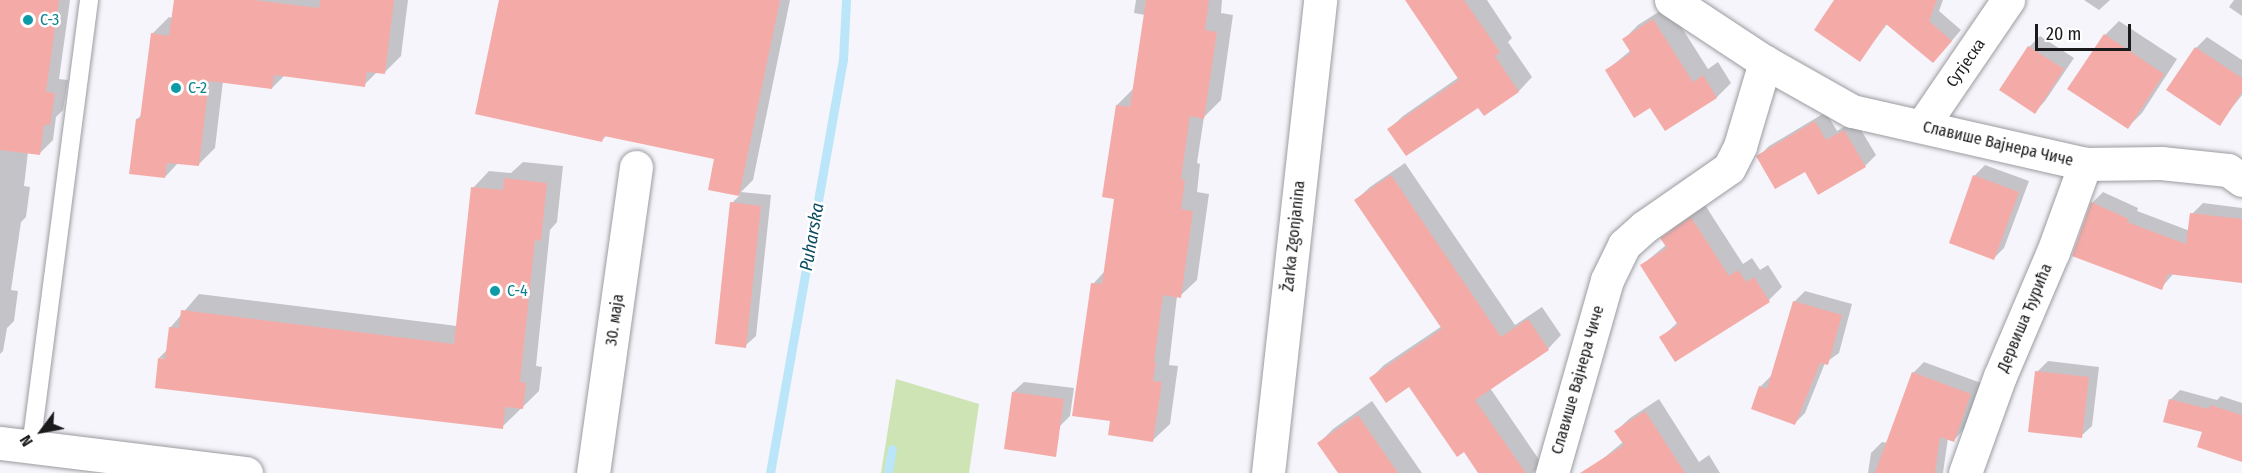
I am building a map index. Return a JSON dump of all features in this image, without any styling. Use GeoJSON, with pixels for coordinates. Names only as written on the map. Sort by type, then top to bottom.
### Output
{"type":"FeatureCollection","features":[{"type":"Feature","properties":{"kind":"street","name":"Žarka Zgonjanina"},"geometry":{"type":"LineString","coordinates":[[1268,473],[1320,0]]}},
{"type":"Feature","properties":{"kind":"street","name":"Славише Вајнера Чиче"},"geometry":{"type":"LineString","coordinates":[[1671,0],[1765,62],[1852,111],[2085,164],[2161,163],[2237,166]]}},
{"type":"Feature","properties":{"kind":"street","name":"Сутјеска"},"geometry":{"type":"LineString","coordinates":[[1922,126],[2008,0]]}},
{"type":"Feature","properties":{"kind":"street","name":"Славише Вајнера Чиче"},"geometry":{"type":"LineString","coordinates":[[1552,473],[1607,280],[1624,245],[1644,227],[1729,168],[1740,146],[1765,62]]}},
{"type":"Feature","properties":{"kind":"street","name":"Дервиша Ђурића"},"geometry":{"type":"LineString","coordinates":[[1965,473],[2000,376],[2053,252],[2085,164]]}},
{"type":"Feature","properties":{"kind":"street","name":"30. маја"},"geometry":{"type":"LineString","coordinates":[[593,473],[636,167]]}},
{"type":"Feature","properties":{"kind":"street"},"geometry":{"type":"LineString","coordinates":[[16,445],[246,473]]}},
{"type":"Feature","properties":{"kind":"lane"},"geometry":{"type":"LineString","coordinates":[[16,445],[89,0]]}},
{"type":"Feature","properties":{"kind":"green space"},"geometry":{"type":"Polygon","coordinates":[[[896,379],[979,404],[969,473],[881,473],[896,379]]]}},
{"type":"Feature","properties":{"kind":"building"},"geometry":{"type":"Polygon","coordinates":[[[0,0],[59,0],[46,92],[55,93],[50,125],[44,125],[40,155],[0,150],[0,0]]]}},
{"type":"Feature","properties":{"kind":"building","name":"C-2"},"geometry":{"type":"Polygon","coordinates":[[[174,0],[254,0],[319,8],[320,0],[394,0],[385,74],[367,72],[365,87],[274,75],[272,89],[209,81],[199,166],[167,163],[165,178],[129,174],[136,119],[140,119],[151,33],[169,36],[174,0]]]}},
{"type":"Feature","properties":{"kind":"building"},"geometry":{"type":"Polygon","coordinates":[[[499,0],[780,0],[739,196],[708,190],[714,159],[604,136],[602,142],[475,114],[499,0]]]}},
{"type":"Feature","properties":{"kind":"building"},"geometry":{"type":"Polygon","coordinates":[[[1146,0],[1209,0],[1205,30],[1217,32],[1204,119],[1190,116],[1181,179],[1185,180],[1181,209],[1193,211],[1181,298],[1163,295],[1153,381],[1162,382],[1153,442],[1108,435],[1110,421],[1072,416],[1091,283],[1102,284],[1114,199],[1102,197],[1116,105],[1130,107],[1146,0]]]}},
{"type":"Feature","properties":{"kind":"building"},"geometry":{"type":"Polygon","coordinates":[[[1405,0],[1464,0],[1500,52],[1495,56],[1519,92],[1484,116],[1478,108],[1406,156],[1387,129],[1459,80],[1405,0]]]}},
{"type":"Feature","properties":{"kind":"building"},"geometry":{"type":"Polygon","coordinates":[[[1834,0],[1937,0],[1929,21],[1952,41],[1933,63],[1886,24],[1860,62],[1814,30],[1834,0]]]}},
{"type":"Feature","properties":{"kind":"building"},"geometry":{"type":"Polygon","coordinates":[[[1653,19],[1693,82],[1703,75],[1717,98],[1665,131],[1650,108],[1634,118],[1605,70],[1631,53],[1622,39],[1653,19]]]}},
{"type":"Feature","properties":{"kind":"building"},"geometry":{"type":"Polygon","coordinates":[[[2104,34],[2164,74],[2128,129],[2067,89],[2104,34]]]}},
{"type":"Feature","properties":{"kind":"building"},"geometry":{"type":"Polygon","coordinates":[[[2028,46],[2064,69],[2035,114],[1999,90],[2028,46]]]}},
{"type":"Feature","properties":{"kind":"building"},"geometry":{"type":"Polygon","coordinates":[[[2195,47],[2242,78],[2242,92],[2220,126],[2166,90],[2195,47]]]}},
{"type":"Feature","properties":{"kind":"building"},"geometry":{"type":"Polygon","coordinates":[[[1815,121],[1826,140],[1844,130],[1866,167],[1818,195],[1805,172],[1775,189],[1756,156],[1815,121]]]}},
{"type":"Feature","properties":{"kind":"building"},"geometry":{"type":"Polygon","coordinates":[[[1391,175],[1501,337],[1528,319],[1549,350],[1475,400],[1526,473],[1478,473],[1464,452],[1457,457],[1409,387],[1386,403],[1369,378],[1442,329],[1354,200],[1391,175]]]}},
{"type":"Feature","properties":{"kind":"building"},"geometry":{"type":"Polygon","coordinates":[[[1973,175],[2019,192],[1994,260],[1949,243],[1973,175]]]}},
{"type":"Feature","properties":{"kind":"building","name":"C-4"},"geometry":{"type":"Polygon","coordinates":[[[504,178],[547,183],[541,241],[535,240],[520,382],[526,383],[523,409],[505,407],[503,429],[155,388],[158,358],[165,359],[169,327],[179,328],[181,310],[454,344],[471,187],[503,190],[504,178]]]}},
{"type":"Feature","properties":{"kind":"building"},"geometry":{"type":"Polygon","coordinates":[[[730,202],[761,206],[746,348],[715,344],[730,202]]]}},
{"type":"Feature","properties":{"kind":"building"},"geometry":{"type":"Polygon","coordinates":[[[2091,202],[2129,219],[2127,222],[2186,244],[2190,213],[2242,219],[2242,283],[2168,274],[2162,290],[2072,256],[2091,202]]]}},
{"type":"Feature","properties":{"kind":"building"},"geometry":{"type":"Polygon","coordinates":[[[1691,217],[1729,276],[1738,270],[1746,282],[1754,277],[1770,302],[1675,362],[1659,337],[1678,325],[1640,265],[1667,248],[1660,238],[1691,217]]]}},
{"type":"Feature","properties":{"kind":"building"},"geometry":{"type":"Polygon","coordinates":[[[1793,301],[1842,315],[1828,365],[1820,363],[1795,425],[1751,409],[1759,386],[1767,389],[1793,301]]]}},
{"type":"Feature","properties":{"kind":"building"},"geometry":{"type":"Polygon","coordinates":[[[2035,371],[2089,377],[2082,438],[2028,432],[2035,371]]]}},
{"type":"Feature","properties":{"kind":"building"},"geometry":{"type":"Polygon","coordinates":[[[1912,372],[1971,394],[1954,442],[1940,437],[1935,473],[1875,473],[1912,372]]]}},
{"type":"Feature","properties":{"kind":"building"},"geometry":{"type":"Polygon","coordinates":[[[1012,392],[1064,399],[1056,457],[1004,449],[1012,392]]]}},
{"type":"Feature","properties":{"kind":"building"},"geometry":{"type":"Polygon","coordinates":[[[2169,399],[2209,409],[2210,405],[2242,415],[2242,462],[2197,447],[2202,432],[2163,422],[2169,399]]]}},
{"type":"Feature","properties":{"kind":"building"},"geometry":{"type":"Polygon","coordinates":[[[1645,411],[1685,473],[1580,473],[1624,445],[1614,431],[1645,411]]]}},
{"type":"Feature","properties":{"kind":"building"},"geometry":{"type":"Polygon","coordinates":[[[1358,415],[1398,473],[1338,473],[1317,443],[1358,415]]]}},
{"type":"Feature","properties":{"kind":"waterway","name":"Puharska"},"geometry":{"type":"LineString","coordinates":[[770,473],[843,60],[846,0]]}},
{"type":"Feature","properties":{"kind":"waterway"},"geometry":{"type":"LineString","coordinates":[[888,473],[892,449]]}},
{"type":"Feature","properties":{"kind":"place","name":"C-3"},"geometry":{"type":"Point","coordinates":[28,20]}},
{"type":"Feature","properties":{"kind":"place","name":"C-2"},"geometry":{"type":"Point","coordinates":[176,88]}},
{"type":"Feature","properties":{"kind":"place","name":"C-4"},"geometry":{"type":"Point","coordinates":[495,291]}}]}
